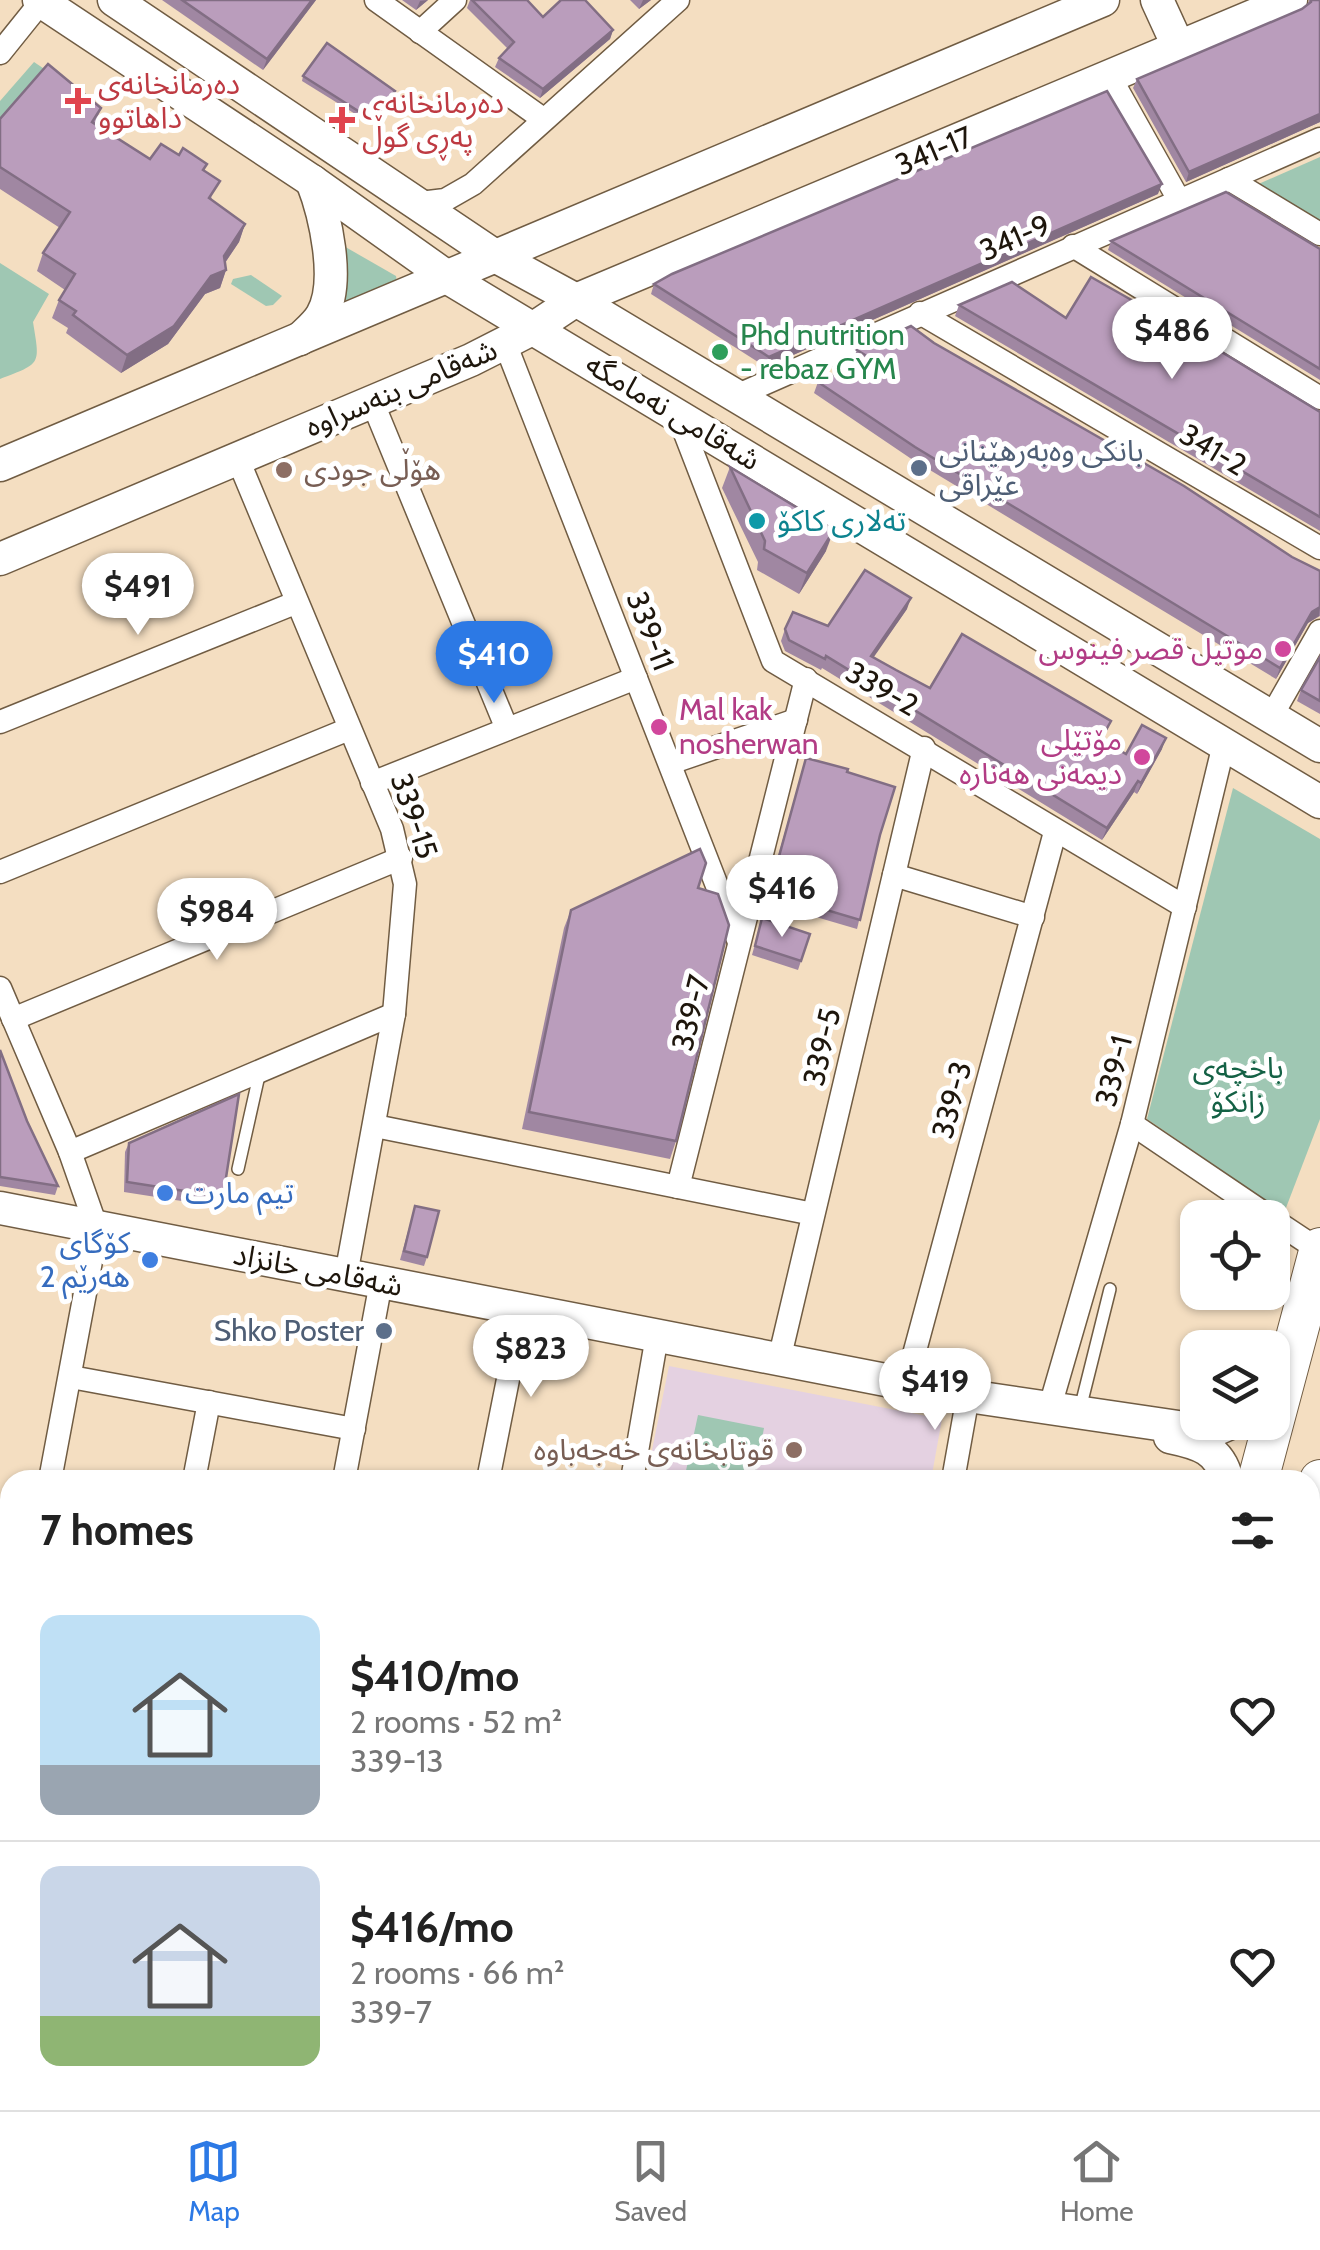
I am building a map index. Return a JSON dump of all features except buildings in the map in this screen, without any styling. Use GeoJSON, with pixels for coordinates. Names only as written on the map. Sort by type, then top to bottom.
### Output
{"type":"FeatureCollection","features":[{"type":"Feature","properties":{"kind":"highway"},"geometry":{"type":"LineString","coordinates":[[1261,1470],[1320,1250]]}},
{"type":"Feature","properties":{"kind":"main road","name":"شەقامی نەمامگە"},"geometry":{"type":"LineString","coordinates":[[114,0],[495,256],[576,300],[1320,746]]}},
{"type":"Feature","properties":{"kind":"main road"},"geometry":{"type":"LineString","coordinates":[[0,465],[450,279],[495,256],[1103,0]]}},
{"type":"Feature","properties":{"kind":"main road"},"geometry":{"type":"LineString","coordinates":[[1157,0],[1179,48]]}},
{"type":"Feature","properties":{"kind":"main road","name":"341-17"},"geometry":{"type":"LineString","coordinates":[[576,300],[1291,0]]}},
{"type":"Feature","properties":{"kind":"main road","name":"شەقامی نەمامگە"},"geometry":{"type":"LineString","coordinates":[[40,1],[312,181],[450,279],[519,336],[678,415],[1320,802]]}},
{"type":"Feature","properties":{"kind":"main road"},"geometry":{"type":"LineString","coordinates":[[297,343],[322,315],[330,274],[324,210],[312,181]]}},
{"type":"Feature","properties":{"kind":"main road","name":"شەقامی بنەسراوە"},"geometry":{"type":"LineString","coordinates":[[0,560],[519,336],[576,300]]}},
{"type":"Feature","properties":{"kind":"main road","name":"شەقامی خانزاد"},"geometry":{"type":"LineString","coordinates":[[0,1208],[968,1396],[1180,1427]]}},
{"type":"Feature","properties":{"kind":"main road"},"geometry":{"type":"LineString","coordinates":[[1290,1345],[1298,1332]]}},
{"type":"Feature","properties":{"kind":"main road","name":"شەقامی خانزاد"},"geometry":{"type":"LineString","coordinates":[[1064,1412],[1208,1448],[1220,1459],[1224,1470]]}},
{"type":"Feature","properties":{"kind":"street"},"geometry":{"type":"LineString","coordinates":[[376,0],[543,120]]}},
{"type":"Feature","properties":{"kind":"street"},"geometry":{"type":"LineString","coordinates":[[420,32],[456,0]]}},
{"type":"Feature","properties":{"kind":"street"},"geometry":{"type":"LineString","coordinates":[[420,203],[445,200],[473,184],[678,0]]}},
{"type":"Feature","properties":{"kind":"street"},"geometry":{"type":"LineString","coordinates":[[0,53],[40,1]]}},
{"type":"Feature","properties":{"kind":"street"},"geometry":{"type":"LineString","coordinates":[[1110,77],[1179,200]]}},
{"type":"Feature","properties":{"kind":"street","name":"341-9"},"geometry":{"type":"LineString","coordinates":[[736,396],[1320,139]]}},
{"type":"Feature","properties":{"kind":"street"},"geometry":{"type":"LineString","coordinates":[[1229,178],[1320,234]]}},
{"type":"Feature","properties":{"kind":"street"},"geometry":{"type":"LineString","coordinates":[[1073,246],[1320,398]]}},
{"type":"Feature","properties":{"kind":"street","name":"341-2"},"geometry":{"type":"LineString","coordinates":[[920,312],[1320,548]]}},
{"type":"Feature","properties":{"kind":"street","name":"339-11"},"geometry":{"type":"LineString","coordinates":[[519,336],[636,678],[740,942]]}},
{"type":"Feature","properties":{"kind":"street"},"geometry":{"type":"LineString","coordinates":[[372,402],[508,729]]}},
{"type":"Feature","properties":{"kind":"street","name":"339-2"},"geometry":{"type":"LineString","coordinates":[[678,415],[774,660],[924,748],[1055,832],[1186,907]]}},
{"type":"Feature","properties":{"kind":"street","name":"339-15"},"geometry":{"type":"LineString","coordinates":[[237,457],[372,783],[401,858],[405,884],[394,1014],[346,1275]]}},
{"type":"Feature","properties":{"kind":"street"},"geometry":{"type":"LineString","coordinates":[[0,722],[295,603]]}},
{"type":"Feature","properties":{"kind":"street"},"geometry":{"type":"LineString","coordinates":[[1271,717],[1320,631]]}},
{"type":"Feature","properties":{"kind":"street"},"geometry":{"type":"LineString","coordinates":[[372,783],[636,678]]}},
{"type":"Feature","properties":{"kind":"street","name":"339-7"},"geometry":{"type":"LineString","coordinates":[[678,1187],[806,680]]}},
{"type":"Feature","properties":{"kind":"street"},"geometry":{"type":"LineString","coordinates":[[670,763],[796,720]]}},
{"type":"Feature","properties":{"kind":"street"},"geometry":{"type":"LineString","coordinates":[[0,872],[349,729]]}},
{"type":"Feature","properties":{"kind":"street","name":"339-1"},"geometry":{"type":"LineString","coordinates":[[1064,1412],[1224,744]]}},
{"type":"Feature","properties":{"kind":"street","name":"339-5"},"geometry":{"type":"LineString","coordinates":[[779,1360],[924,748]]}},
{"type":"Feature","properties":{"kind":"street","name":"339-3"},"geometry":{"type":"LineString","coordinates":[[906,1384],[1055,832]]}},
{"type":"Feature","properties":{"kind":"street"},"geometry":{"type":"LineString","coordinates":[[13,1019],[401,858]]}},
{"type":"Feature","properties":{"kind":"street"},"geometry":{"type":"LineString","coordinates":[[894,875],[1033,917]]}},
{"type":"Feature","properties":{"kind":"street"},"geometry":{"type":"LineString","coordinates":[[0,988],[70,1152],[97,1229],[52,1470]]}},
{"type":"Feature","properties":{"kind":"street"},"geometry":{"type":"LineString","coordinates":[[70,1152],[394,1014]]}},
{"type":"Feature","properties":{"kind":"street"},"geometry":{"type":"LineString","coordinates":[[1132,1124],[1245,1200]]}},
{"type":"Feature","properties":{"kind":"street"},"geometry":{"type":"LineString","coordinates":[[375,1126],[814,1214]]}},
{"type":"Feature","properties":{"kind":"street"},"geometry":{"type":"LineString","coordinates":[[1290,1230],[1320,1250]]}},
{"type":"Feature","properties":{"kind":"street"},"geometry":{"type":"LineString","coordinates":[[346,1470],[382,1282]]}},
{"type":"Feature","properties":{"kind":"street"},"geometry":{"type":"LineString","coordinates":[[490,1470],[522,1309]]}},
{"type":"Feature","properties":{"kind":"street"},"geometry":{"type":"LineString","coordinates":[[634,1470],[657,1336]]}},
{"type":"Feature","properties":{"kind":"street"},"geometry":{"type":"LineString","coordinates":[[71,1376],[354,1429]]}},
{"type":"Feature","properties":{"kind":"street"},"geometry":{"type":"LineString","coordinates":[[955,1470],[968,1396]]}},
{"type":"Feature","properties":{"kind":"street"},"geometry":{"type":"LineString","coordinates":[[196,1470],[209,1402]]}},
{"type":"Feature","properties":{"kind":"lane"},"geometry":{"type":"LineString","coordinates":[[238,1169],[260,1071]]}},
{"type":"Feature","properties":{"kind":"lane"},"geometry":{"type":"LineString","coordinates":[[1064,1412],[1110,1289]]}},
{"type":"Feature","properties":{"kind":"shaded area","name":"قوتابخانەی خەجەباوە"},"geometry":{"type":"Polygon","coordinates":[[[669,1366],[942,1419],[933,1470],[648,1470],[669,1366]]]}},
{"type":"Feature","properties":{"kind":"green space"},"geometry":{"type":"Polygon","coordinates":[[[34,62],[71,87],[0,123],[0,101],[34,62]]]}},
{"type":"Feature","properties":{"kind":"green space"},"geometry":{"type":"Polygon","coordinates":[[[1320,157],[1320,226],[1254,186],[1320,157]]]}},
{"type":"Feature","properties":{"kind":"green space"},"geometry":{"type":"Polygon","coordinates":[[[335,241],[396,276],[397,282],[335,309],[335,241]]]}},
{"type":"Feature","properties":{"kind":"green space"},"geometry":{"type":"Polygon","coordinates":[[[0,263],[49,294],[33,322],[35,361],[0,379],[0,263]]]}},
{"type":"Feature","properties":{"kind":"green space"},"geometry":{"type":"Polygon","coordinates":[[[251,275],[282,296],[266,306],[231,284],[233,279],[251,275]]]}},
{"type":"Feature","properties":{"kind":"green space","name":"باخچەی زانکۆ"},"geometry":{"type":"Polygon","coordinates":[[[1233,788],[1320,839],[1320,1119],[1289,1200],[1265,1200],[1147,1119],[1233,788]]]}},
{"type":"Feature","properties":{"kind":"green space"},"geometry":{"type":"Polygon","coordinates":[[[698,1415],[764,1428],[756,1470],[686,1470],[698,1415]]]}},
{"type":"Feature","properties":{"kind":"place","name":"دەرمانخانەی داهاتوو"},"geometry":{"type":"Point","coordinates":[78,101]}},
{"type":"Feature","properties":{"kind":"place","name":"دەرمانخانەی پەڕی گوڵ"},"geometry":{"type":"Point","coordinates":[342,120]}},
{"type":"Feature","properties":{"kind":"place","name":"Phd nutrition - rebaz GYM"},"geometry":{"type":"Point","coordinates":[720,352]}},
{"type":"Feature","properties":{"kind":"place","name":"بانکی وەبەرهێنانی عێراقی"},"geometry":{"type":"Point","coordinates":[919,468]}},
{"type":"Feature","properties":{"kind":"place","name":"هۆڵی جودی"},"geometry":{"type":"Point","coordinates":[284,470]}},
{"type":"Feature","properties":{"kind":"place","name":"تەلاری کاکۆ"},"geometry":{"type":"Point","coordinates":[757,521]}},
{"type":"Feature","properties":{"kind":"place","name":"موتيل قصر فينوس"},"geometry":{"type":"Point","coordinates":[1283,649]}},
{"type":"Feature","properties":{"kind":"place","name":"Mal kak nosherwan"},"geometry":{"type":"Point","coordinates":[659,727]}},
{"type":"Feature","properties":{"kind":"place","name":"مۆتێلی دیمەنی هەنارە"},"geometry":{"type":"Point","coordinates":[1142,757]}},
{"type":"Feature","properties":{"kind":"place","name":"تيم مارت"},"geometry":{"type":"Point","coordinates":[165,1193]}},
{"type":"Feature","properties":{"kind":"place","name":"کۆگای هەرێم 2"},"geometry":{"type":"Point","coordinates":[150,1260]}},
{"type":"Feature","properties":{"kind":"place","name":"Shko Poster"},"geometry":{"type":"Point","coordinates":[384,1331]}},
{"type":"Feature","properties":{"kind":"place","name":"قوتابخانەی خەجەباوە"},"geometry":{"type":"Point","coordinates":[794,1450]}}]}
